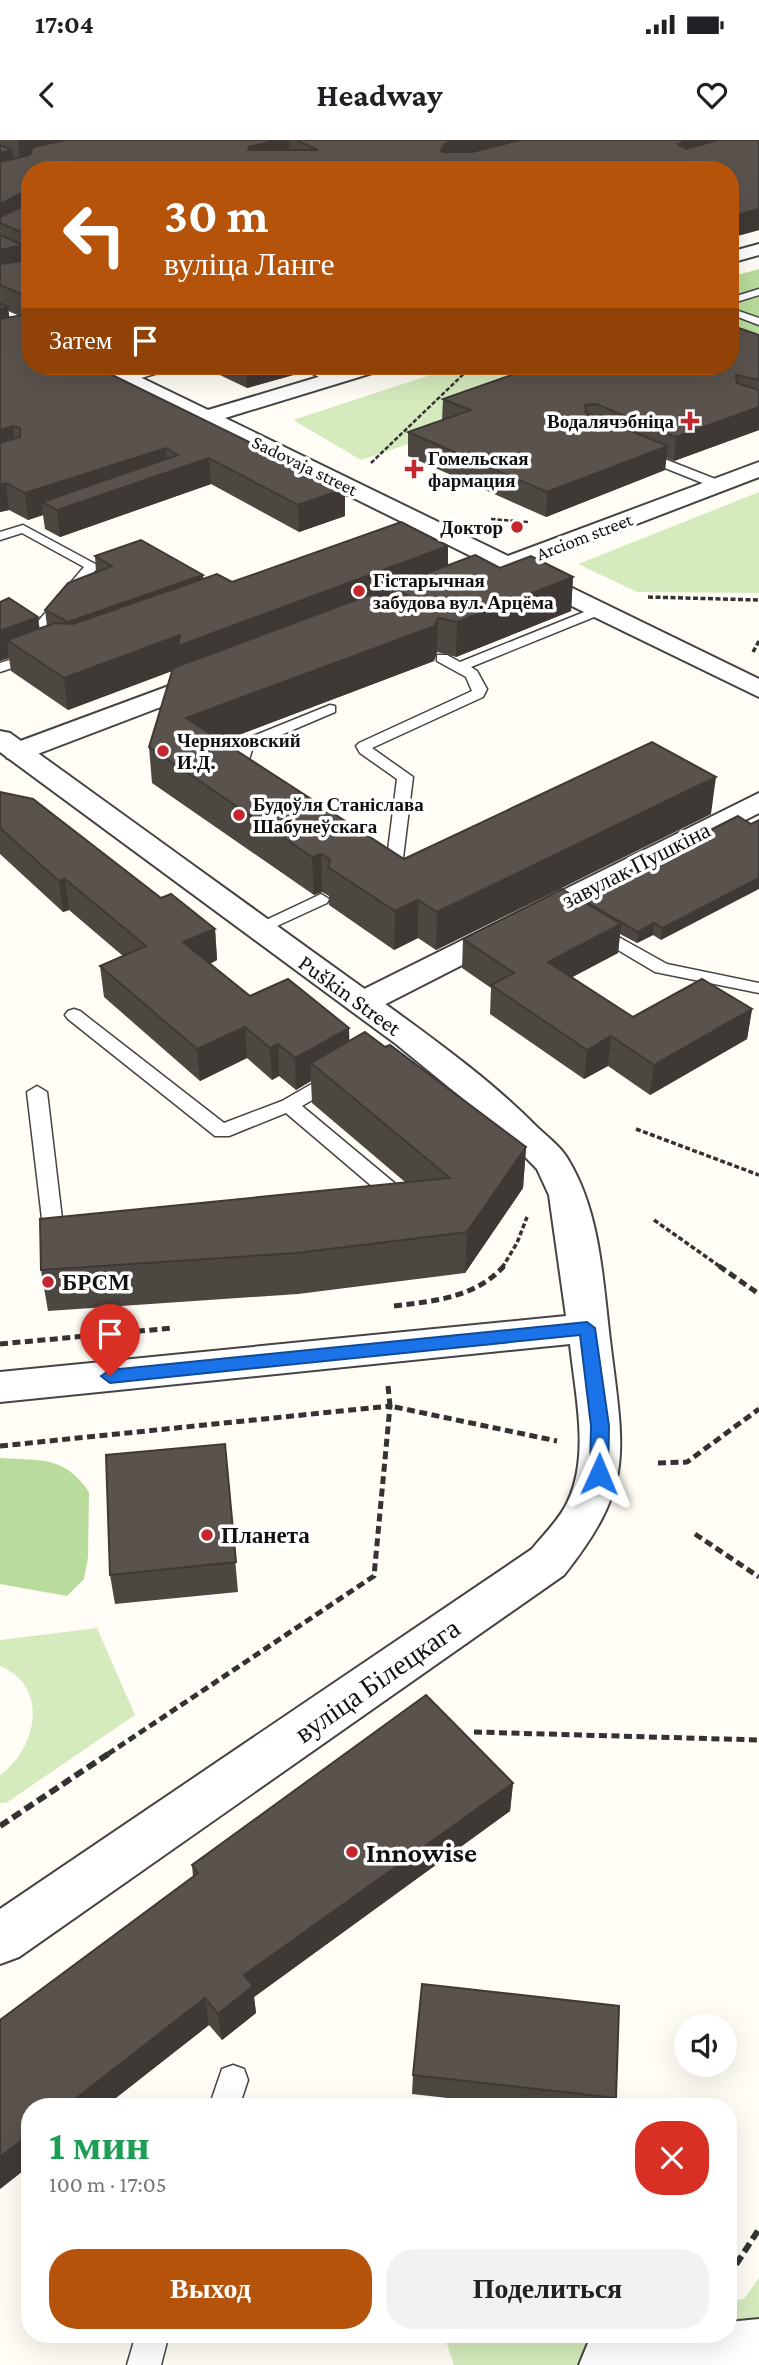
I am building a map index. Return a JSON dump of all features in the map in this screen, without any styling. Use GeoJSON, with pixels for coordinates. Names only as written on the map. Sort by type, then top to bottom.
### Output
{"type":"FeatureCollection","features":[{"type":"Feature","properties":{"kind":"street"},"geometry":{"type":"LineString","coordinates":[[739,255],[759,249]]}},
{"type":"Feature","properties":{"kind":"street","name":"Sadovaja street"},"geometry":{"type":"LineString","coordinates":[[120,375],[508,565]]}},
{"type":"Feature","properties":{"kind":"street"},"geometry":{"type":"LineString","coordinates":[[206,417],[345,375]]}},
{"type":"Feature","properties":{"kind":"street","name":"Arciom street"},"geometry":{"type":"LineString","coordinates":[[457,584],[759,469]]}},
{"type":"Feature","properties":{"kind":"street"},"geometry":{"type":"LineString","coordinates":[[508,565],[759,689]]}},
{"type":"Feature","properties":{"kind":"street"},"geometry":{"type":"LineString","coordinates":[[6,755],[231,670]]}},
{"type":"Feature","properties":{"kind":"street","name":"Puškin Street"},"geometry":{"type":"LineString","coordinates":[[6,755],[45,772],[362,1003],[396,1044],[502,1112],[552,1163],[568,1195],[587,1328]]}},
{"type":"Feature","properties":{"kind":"street","name":"завулак Пушкіна"},"geometry":{"type":"LineString","coordinates":[[362,1003],[759,802]]}},
{"type":"Feature","properties":{"kind":"street"},"geometry":{"type":"LineString","coordinates":[[0,1387],[587,1328]]}},
{"type":"Feature","properties":{"kind":"street","name":"вуліца Білецкага"},"geometry":{"type":"LineString","coordinates":[[0,1939],[548,1562],[585,1517],[599,1474],[600,1426],[587,1328]]}},
{"type":"Feature","properties":{"kind":"street"},"geometry":{"type":"LineString","coordinates":[[610,2365],[759,2350]]}},
{"type":"Feature","properties":{"kind":"lane"},"geometry":{"type":"LineString","coordinates":[[739,298],[759,292]]}},
{"type":"Feature","properties":{"kind":"lane"},"geometry":{"type":"LineString","coordinates":[[739,314],[759,322]]}},
{"type":"Feature","properties":{"kind":"lane"},"geometry":{"type":"LineString","coordinates":[[128,379],[143,375]]}},
{"type":"Feature","properties":{"kind":"lane"},"geometry":{"type":"LineString","coordinates":[[322,375],[331,379]]}},
{"type":"Feature","properties":{"kind":"lane"},"geometry":{"type":"LineString","coordinates":[[623,446],[719,485]]}},
{"type":"Feature","properties":{"kind":"lane"},"geometry":{"type":"LineString","coordinates":[[0,536],[30,527],[92,566],[40,638],[0,668]]}},
{"type":"Feature","properties":{"kind":"lane"},"geometry":{"type":"LineString","coordinates":[[459,667],[599,610]]}},
{"type":"Feature","properties":{"kind":"lane"},"geometry":{"type":"LineString","coordinates":[[387,867],[405,777],[365,750],[364,746],[476,696],[480,689],[474,678],[442,657]]}},
{"type":"Feature","properties":{"kind":"lane"},"geometry":{"type":"LineString","coordinates":[[255,784],[238,770],[246,744],[330,709]]}},
{"type":"Feature","properties":{"kind":"lane"},"geometry":{"type":"LineString","coordinates":[[258,928],[321,899]]}},
{"type":"Feature","properties":{"kind":"lane"},"geometry":{"type":"LineString","coordinates":[[557,905],[661,968],[755,984]]}},
{"type":"Feature","properties":{"kind":"lane"},"geometry":{"type":"LineString","coordinates":[[74,1015],[222,1131],[289,1105],[349,1071]]}},
{"type":"Feature","properties":{"kind":"lane"},"geometry":{"type":"LineString","coordinates":[[37,1092],[55,1245],[69,1243]]}},
{"type":"Feature","properties":{"kind":"lane"},"geometry":{"type":"LineString","coordinates":[[289,1105],[391,1191],[383,1210],[370,1212]]}},
{"type":"Feature","properties":{"kind":"lane"},"geometry":{"type":"LineString","coordinates":[[144,2365],[150,2343]]}},
{"type":"Feature","properties":{"kind":"path"},"geometry":{"type":"LineString","coordinates":[[366,469],[463,375]]}},
{"type":"Feature","properties":{"kind":"path"},"geometry":{"type":"LineString","coordinates":[[488,518],[538,523]]}},
{"type":"Feature","properties":{"kind":"path"},"geometry":{"type":"LineString","coordinates":[[642,597],[759,600]]}},
{"type":"Feature","properties":{"kind":"path"},"geometry":{"type":"LineString","coordinates":[[636,1129],[759,1175]]}},
{"type":"Feature","properties":{"kind":"path"},"geometry":{"type":"LineString","coordinates":[[654,1220],[759,1294]]}},
{"type":"Feature","properties":{"kind":"path"},"geometry":{"type":"LineString","coordinates":[[0,1826],[374,1576],[390,1406],[387,1383]]}},
{"type":"Feature","properties":{"kind":"path"},"geometry":{"type":"LineString","coordinates":[[0,1446],[390,1406],[566,1443]]}},
{"type":"Feature","properties":{"kind":"path"},"geometry":{"type":"LineString","coordinates":[[658,1463],[687,1462],[759,1409]]}},
{"type":"Feature","properties":{"kind":"path"},"geometry":{"type":"LineString","coordinates":[[695,1534],[759,1577]]}},
{"type":"Feature","properties":{"kind":"path"},"geometry":{"type":"LineString","coordinates":[[474,1732],[759,1740]]}},
{"type":"Feature","properties":{"kind":"path"},"geometry":{"type":"LineString","coordinates":[[737,2263],[759,2230]]}},
{"type":"Feature","properties":{"kind":"green space"},"geometry":{"type":"Polygon","coordinates":[[[759,269],[759,333],[739,334],[739,275],[759,269]]]}},
{"type":"Feature","properties":{"kind":"green space"},"geometry":{"type":"Polygon","coordinates":[[[430,375],[531,375],[551,382],[436,421],[445,432],[361,460],[293,420],[430,375]]]}},
{"type":"Feature","properties":{"kind":"green space"},"geometry":{"type":"Polygon","coordinates":[[[759,492],[759,593],[637,592],[578,564],[759,492]]]}},
{"type":"Feature","properties":{"kind":"green space"},"geometry":{"type":"Polygon","coordinates":[[[0,1458],[50,1462],[70,1472],[89,1492],[88,1557],[84,1579],[67,1596],[0,1584],[0,1458]]]}},
{"type":"Feature","properties":{"kind":"green space"},"geometry":{"type":"Polygon","coordinates":[[[97,1628],[135,1715],[6,1803],[0,1803],[0,1775],[13,1764],[23,1750],[33,1718],[32,1702],[26,1688],[16,1675],[0,1666],[0,1640],[97,1628]]]}},
{"type":"Feature","properties":{"kind":"green space"},"geometry":{"type":"Polygon","coordinates":[[[759,2278],[759,2365],[454,2365],[447,2343],[737,2343],[737,2300],[744,2299],[759,2278]]]}},
{"type":"Feature","properties":{"kind":"building"},"geometry":{"type":"Polygon","coordinates":[[[65,140],[277,140],[249,147],[248,150],[318,150],[296,140],[461,140],[445,144],[441,150],[472,152],[520,140],[689,140],[678,144],[686,149],[718,140],[759,140],[759,209],[739,215],[739,161],[21,161],[21,194],[0,204],[0,162],[30,155],[33,147],[65,140]]]}},
{"type":"Feature","properties":{"kind":"building"},"geometry":{"type":"Polygon","coordinates":[[[0,145],[12,150],[0,153],[0,145]]]}},
{"type":"Feature","properties":{"kind":"building"},"geometry":{"type":"Polygon","coordinates":[[[21,207],[21,232],[0,223],[0,217],[21,207]]]}},
{"type":"Feature","properties":{"kind":"building"},"geometry":{"type":"Polygon","coordinates":[[[0,235],[21,244],[21,245],[0,250],[0,235]]]}},
{"type":"Feature","properties":{"kind":"building"},"geometry":{"type":"Polygon","coordinates":[[[21,261],[21,294],[0,285],[0,264],[21,261]]]}},
{"type":"Feature","properties":{"kind":"building"},"geometry":{"type":"Polygon","coordinates":[[[21,315],[21,375],[112,375],[345,489],[298,505],[209,458],[57,510],[42,502],[178,455],[166,448],[25,493],[6,483],[0,485],[0,443],[20,437],[20,428],[13,426],[0,430],[0,319],[21,315]]]}},
{"type":"Feature","properties":{"kind":"building"},"geometry":{"type":"Polygon","coordinates":[[[739,328],[759,335],[759,380],[736,375],[739,375],[739,328]]]}},
{"type":"Feature","properties":{"kind":"building"},"geometry":{"type":"Polygon","coordinates":[[[511,375],[736,375],[737,383],[759,390],[759,407],[676,437],[596,404],[585,405],[586,413],[668,446],[547,492],[408,432],[471,410],[443,399],[511,375]]]}},
{"type":"Feature","properties":{"kind":"building"},"geometry":{"type":"Polygon","coordinates":[[[401,522],[448,546],[178,646],[180,635],[64,678],[7,640],[55,623],[73,624],[217,574],[232,582],[401,522]]]}},
{"type":"Feature","properties":{"kind":"building"},"geometry":{"type":"Polygon","coordinates":[[[141,540],[203,575],[68,622],[45,610],[68,583],[112,566],[95,556],[141,540]]]}},
{"type":"Feature","properties":{"kind":"building"},"geometry":{"type":"Polygon","coordinates":[[[475,555],[500,568],[531,556],[573,577],[457,622],[438,618],[435,626],[186,718],[404,859],[652,742],[716,777],[437,912],[418,900],[395,911],[328,867],[330,859],[321,854],[312,857],[149,747],[173,668],[372,594],[400,609],[414,606],[413,598],[390,587],[475,555]]]}},
{"type":"Feature","properties":{"kind":"building"},"geometry":{"type":"Polygon","coordinates":[[[9,598],[38,617],[0,631],[0,602],[9,598]]]}},
{"type":"Feature","properties":{"kind":"building"},"geometry":{"type":"Polygon","coordinates":[[[0,792],[33,799],[161,898],[171,894],[215,929],[183,942],[250,996],[288,979],[349,1028],[295,1058],[278,1044],[270,1048],[245,1027],[197,1049],[100,966],[146,946],[65,879],[59,881],[0,828],[0,792]]]}},
{"type":"Feature","properties":{"kind":"building"},"geometry":{"type":"Polygon","coordinates":[[[738,816],[751,824],[759,820],[759,878],[663,928],[654,923],[638,932],[578,897],[738,816]]]}},
{"type":"Feature","properties":{"kind":"building"},"geometry":{"type":"Polygon","coordinates":[[[562,889],[621,924],[548,962],[633,1017],[702,979],[752,1009],[654,1065],[611,1036],[587,1050],[491,985],[514,973],[463,939],[562,889]]]}},
{"type":"Feature","properties":{"kind":"building"},"geometry":{"type":"Polygon","coordinates":[[[365,1032],[385,1047],[390,1045],[526,1147],[467,1232],[297,1253],[41,1270],[40,1219],[450,1178],[311,1063],[365,1032]]]}},
{"type":"Feature","properties":{"kind":"building"},"geometry":{"type":"Polygon","coordinates":[[[225,1444],[236,1562],[110,1575],[106,1455],[225,1444]]]}},
{"type":"Feature","properties":{"kind":"building"},"geometry":{"type":"Polygon","coordinates":[[[426,1695],[513,1783],[244,1975],[253,1986],[218,2014],[205,1998],[77,2098],[21,2098],[21,2141],[0,2157],[0,2020],[198,1873],[192,1865],[426,1695]]]}},
{"type":"Feature","properties":{"kind":"building"},"geometry":{"type":"Polygon","coordinates":[[[422,1984],[619,2006],[616,2098],[413,2075],[422,1984]]]}},
{"type":"Feature","properties":{"kind":"place","name":"Водалячэбніца"},"geometry":{"type":"Point","coordinates":[690,421]}},
{"type":"Feature","properties":{"kind":"place","name":"Гомельская фармация"},"geometry":{"type":"Point","coordinates":[414,469]}},
{"type":"Feature","properties":{"kind":"place","name":"Доктор"},"geometry":{"type":"Point","coordinates":[517,527]}},
{"type":"Feature","properties":{"kind":"place","name":"Гістарычная забудова вул. Арцёма"},"geometry":{"type":"Point","coordinates":[359,591]}},
{"type":"Feature","properties":{"kind":"place","name":"Черняховский И.Д."},"geometry":{"type":"Point","coordinates":[163,751]}},
{"type":"Feature","properties":{"kind":"place","name":"Будоўля Станіслава Шабунеўскага"},"geometry":{"type":"Point","coordinates":[239,815]}},
{"type":"Feature","properties":{"kind":"place","name":"БРСМ"},"geometry":{"type":"Point","coordinates":[48,1282]}},
{"type":"Feature","properties":{"kind":"place","name":"Планета"},"geometry":{"type":"Point","coordinates":[207,1535]}},
{"type":"Feature","properties":{"kind":"place","name":"Innowise"},"geometry":{"type":"Point","coordinates":[352,1852]}},
{"type":"Feature","properties":{"kind":"route"},"geometry":{"type":"LineString","coordinates":[[110,1376],[587,1328],[600,1426],[599,1474]]}}]}
